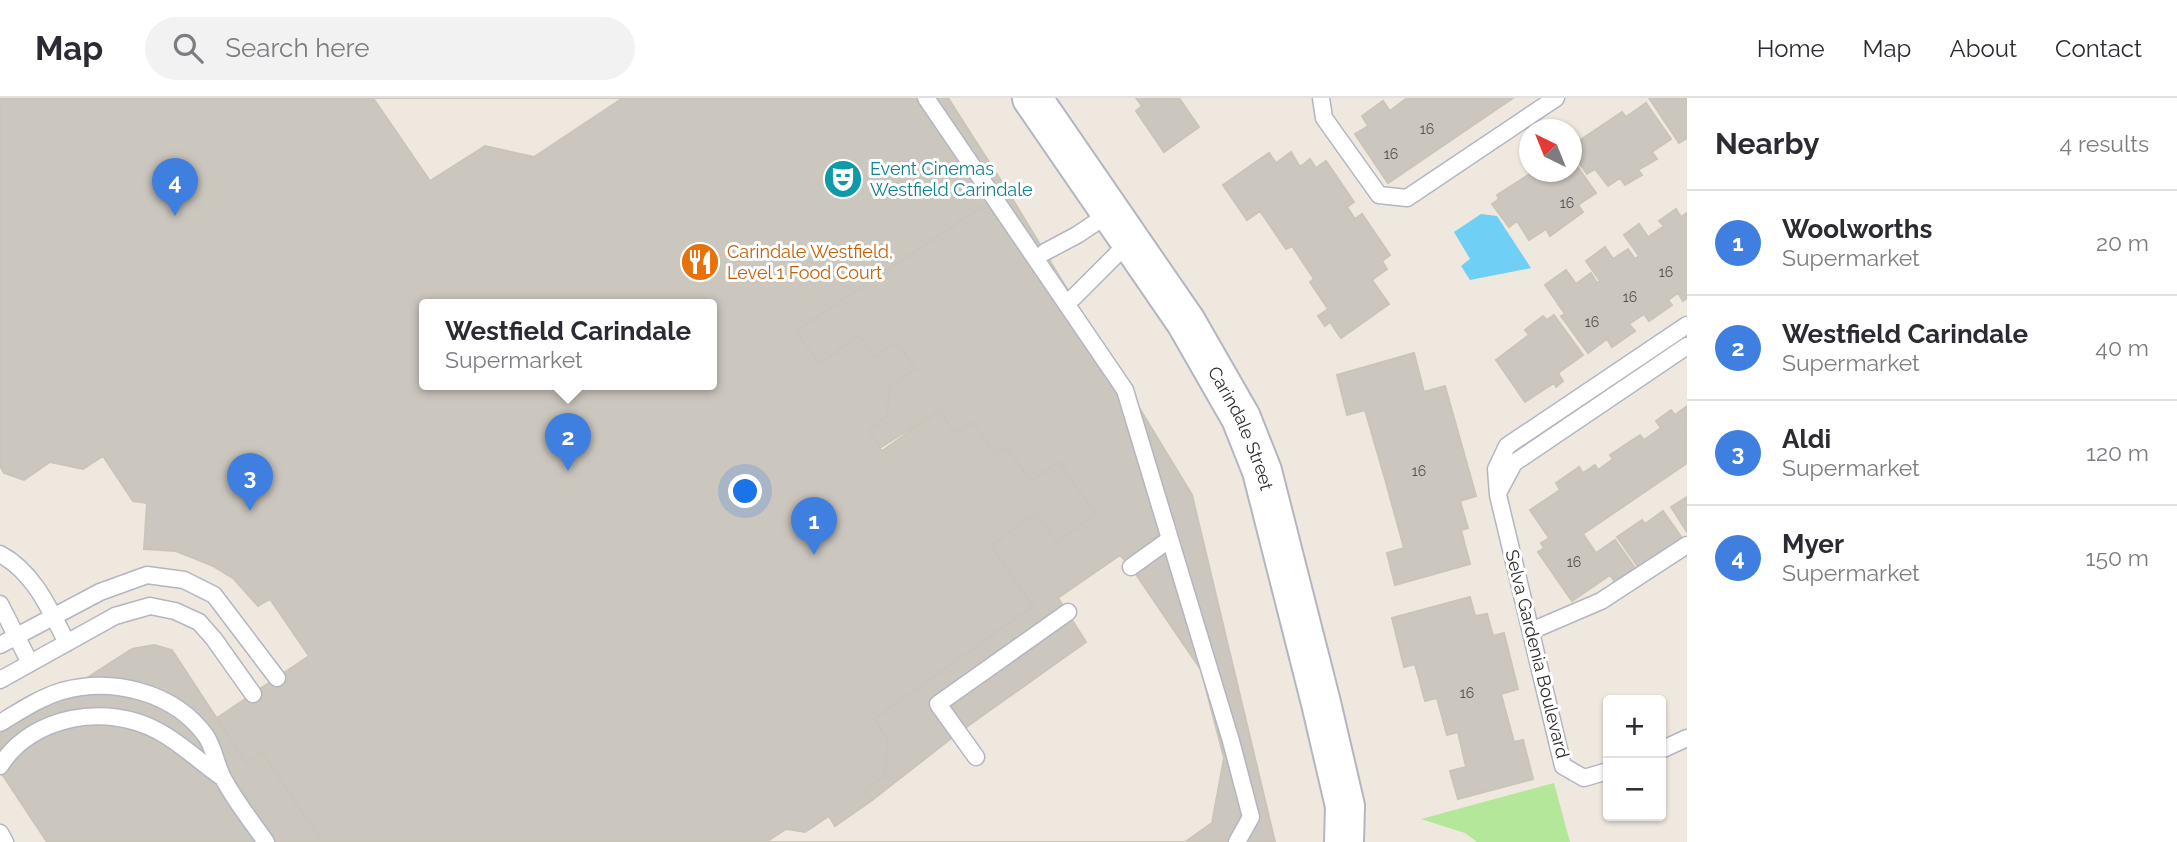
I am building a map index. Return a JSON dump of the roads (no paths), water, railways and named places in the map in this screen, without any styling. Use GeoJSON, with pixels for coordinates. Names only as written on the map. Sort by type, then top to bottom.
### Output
{"type":"FeatureCollection","features":[{"type":"Feature","properties":{"kind":"street","name":"Carindale Street"},"geometry":{"type":"LineString","coordinates":[[1032,98],[1186,322],[1241,418],[1262,471],[1345,824],[1369,842]]}},
{"type":"Feature","properties":{"kind":"lane"},"geometry":{"type":"LineString","coordinates":[[926,98],[1125,390],[1231,741],[1251,817],[1237,842]]}},
{"type":"Feature","properties":{"kind":"lane"},"geometry":{"type":"LineString","coordinates":[[1321,98],[1324,118],[1379,195],[1407,198],[1556,98]]}},
{"type":"Feature","properties":{"kind":"lane"},"geometry":{"type":"LineString","coordinates":[[1045,252],[1077,235],[1120,227]]}},
{"type":"Feature","properties":{"kind":"lane"},"geometry":{"type":"LineString","coordinates":[[1073,298],[1120,227]]}},
{"type":"Feature","properties":{"kind":"lane","name":"Selva Gardenia Boulevard"},"geometry":{"type":"LineString","coordinates":[[1603,772],[1584,778],[1563,766],[1498,495],[1496,469],[1507,446],[1687,324]]}},
{"type":"Feature","properties":{"kind":"lane"},"geometry":{"type":"LineString","coordinates":[[1498,495],[1514,463],[1687,346]]}},
{"type":"Feature","properties":{"kind":"lane"},"geometry":{"type":"LineString","coordinates":[[1131,567],[1170,540]]}},
{"type":"Feature","properties":{"kind":"lane"},"geometry":{"type":"LineString","coordinates":[[1531,631],[1601,601],[1687,545]]}},
{"type":"Feature","properties":{"kind":"lane"},"geometry":{"type":"LineString","coordinates":[[0,554],[28,577],[43,596],[67,643]]}},
{"type":"Feature","properties":{"kind":"lane"},"geometry":{"type":"LineString","coordinates":[[0,645],[100,592],[147,575],[184,580],[214,595],[277,678]]}},
{"type":"Feature","properties":{"kind":"lane"},"geometry":{"type":"LineString","coordinates":[[0,604],[30,663]]}},
{"type":"Feature","properties":{"kind":"lane"},"geometry":{"type":"LineString","coordinates":[[0,680],[115,616],[150,606],[175,611],[198,622],[214,639],[253,694]]}},
{"type":"Feature","properties":{"kind":"lane"},"geometry":{"type":"LineString","coordinates":[[976,757],[938,704],[1068,612]]}},
{"type":"Feature","properties":{"kind":"lane"},"geometry":{"type":"LineString","coordinates":[[0,723],[30,704],[87,685],[135,690],[175,705],[191,717],[212,746],[223,778],[266,842]]}},
{"type":"Feature","properties":{"kind":"lane"},"geometry":{"type":"LineString","coordinates":[[0,766],[9,752],[40,729],[66,720],[91,716],[138,721],[177,742],[223,778]]}},
{"type":"Feature","properties":{"kind":"lane"},"geometry":{"type":"LineString","coordinates":[[1666,748],[1687,738]]}},
{"type":"Feature","properties":{"kind":"lane"},"geometry":{"type":"LineString","coordinates":[[0,833],[5,842]]}},
{"type":"Feature","properties":{"kind":"water"},"geometry":{"type":"Polygon","coordinates":[[[1481,214],[1497,216],[1531,268],[1470,280],[1461,266],[1470,259],[1454,232],[1481,214]]]}},
{"type":"Feature","properties":{"kind":"place","name":"Event Cinemas Westfield Carindale"},"geometry":{"type":"Point","coordinates":[843,179]}},
{"type":"Feature","properties":{"kind":"place","name":"Myer"},"geometry":{"type":"Point","coordinates":[175,216]}},
{"type":"Feature","properties":{"kind":"place","name":"Carindale Westfield, Level 1 Food Court"},"geometry":{"type":"Point","coordinates":[700,262]}},
{"type":"Feature","properties":{"kind":"place","name":"Westfield Carindale"},"geometry":{"type":"Point","coordinates":[568,471]}},
{"type":"Feature","properties":{"kind":"place","name":"Aldi"},"geometry":{"type":"Point","coordinates":[250,511]}},
{"type":"Feature","properties":{"kind":"place","name":"Woolworths"},"geometry":{"type":"Point","coordinates":[814,555]}}]}
